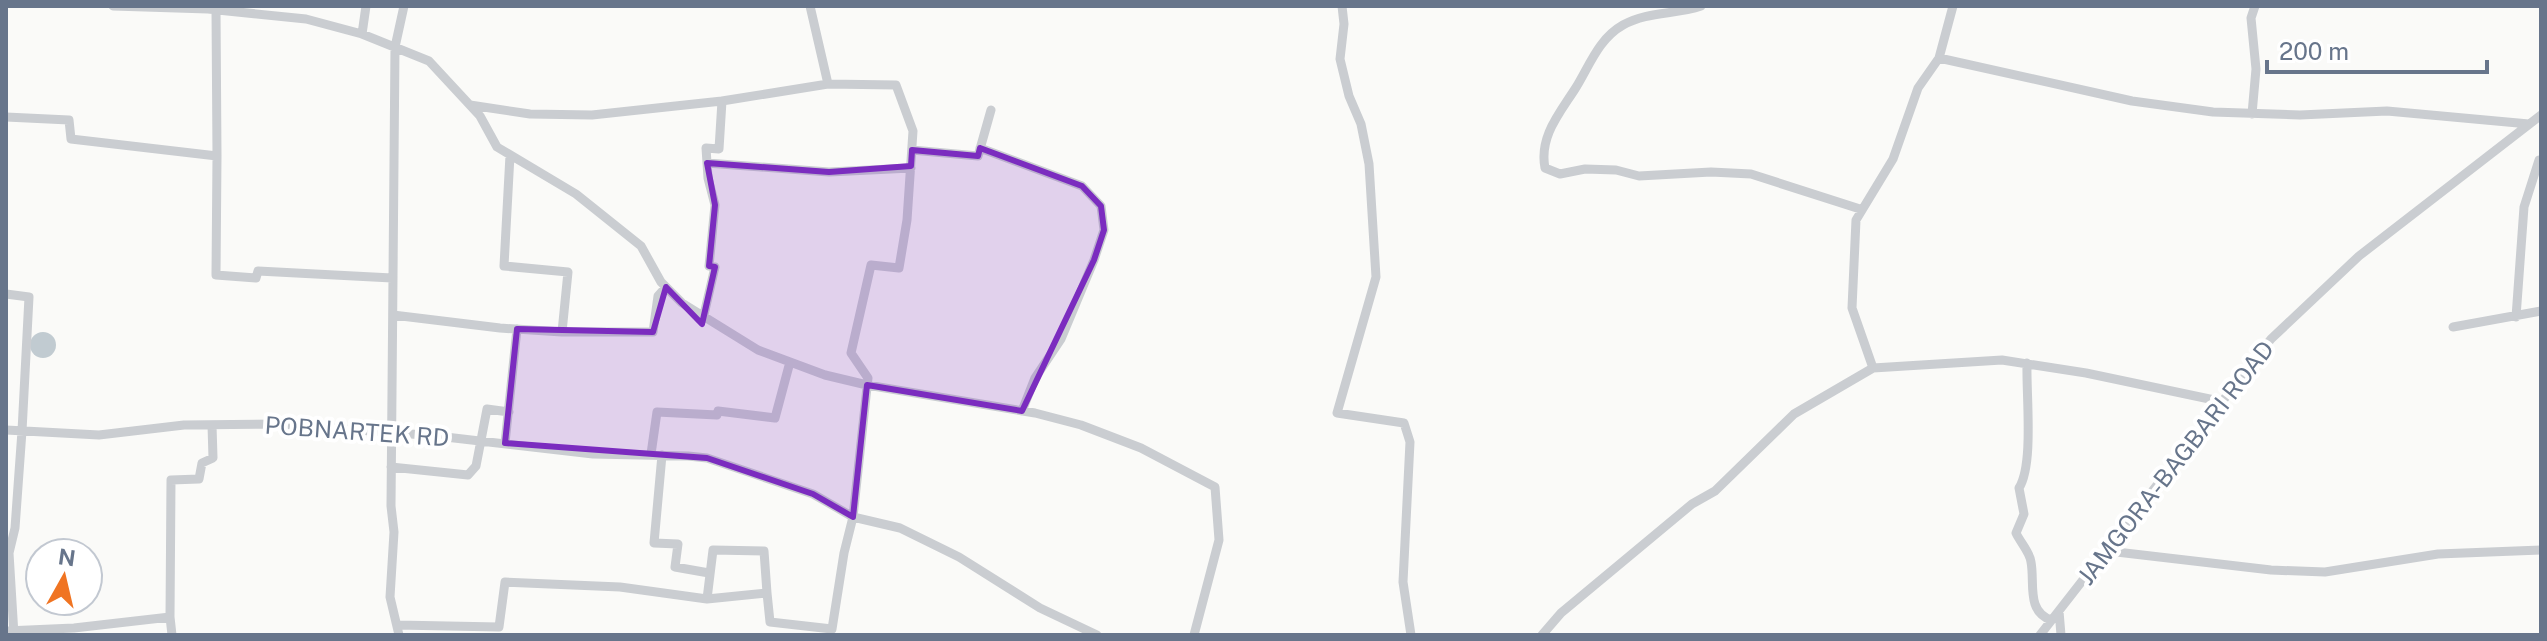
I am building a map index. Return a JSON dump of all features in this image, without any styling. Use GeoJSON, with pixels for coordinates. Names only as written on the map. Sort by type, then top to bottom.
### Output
{"type":"FeatureCollection","features":[{"type":"Feature","properties":{"kind":"street"},"geometry":{"type":"LineString","coordinates":[[113,6],[216,10],[306,19],[362,34],[429,61],[470,105],[497,147],[576,194],[641,246],[666,287],[703,319],[758,350],[867,385],[1022,411],[1081,425],[1141,448],[1215,487],[1219,540],[1194,635]]}},
{"type":"Feature","properties":{"kind":"street"},"geometry":{"type":"LineString","coordinates":[[362,34],[366,6]]}},
{"type":"Feature","properties":{"kind":"street"},"geometry":{"type":"LineString","coordinates":[[404,6],[395,47],[391,435],[394,532],[389,587],[398,630],[499,631],[505,582],[620,587],[707,599],[767,593]]}},
{"type":"Feature","properties":{"kind":"street"},"geometry":{"type":"LineString","coordinates":[[810,6],[828,84]]}},
{"type":"Feature","properties":{"kind":"street"},"geometry":{"type":"LineString","coordinates":[[1342,6],[1344,24],[1340,59],[1344,81],[1361,124],[1369,164],[1376,277],[1337,413],[1404,423],[1410,442],[1403,582],[1411,635]]}},
{"type":"Feature","properties":{"kind":"street"},"geometry":{"type":"LineString","coordinates":[[1701,6],[1641,17],[1615,30],[1602,44],[1554,118],[1542,156],[1545,168],[1560,174],[1585,169],[1616,170],[1639,176],[1711,172],[1751,174],[1860,209]]}},
{"type":"Feature","properties":{"kind":"street"},"geometry":{"type":"LineString","coordinates":[[1873,368],[1852,308],[1854,240],[1860,209],[1893,159],[1914,96],[1939,58],[1953,6]]}},
{"type":"Feature","properties":{"kind":"street"},"geometry":{"type":"LineString","coordinates":[[2252,114],[2256,69],[2251,18],[2255,6]]}},
{"type":"Feature","properties":{"kind":"street"},"geometry":{"type":"LineString","coordinates":[[216,10],[216,275],[256,278],[258,270],[392,278]]}},
{"type":"Feature","properties":{"kind":"street"},"geometry":{"type":"LineString","coordinates":[[1939,58],[2132,101],[2252,114],[2387,111],[2530,124]]}},
{"type":"Feature","properties":{"kind":"street"},"geometry":{"type":"LineString","coordinates":[[470,105],[530,114],[592,115],[722,101],[828,84],[882,83],[899,87],[913,131],[907,220],[899,268],[871,265],[851,353],[868,378],[853,517],[832,629],[770,622],[764,551],[713,550],[707,599]]}},
{"type":"Feature","properties":{"kind":"street"},"geometry":{"type":"LineString","coordinates":[[703,319],[715,267],[709,266],[715,205],[706,148],[719,149],[722,101]]}},
{"type":"Feature","properties":{"kind":"street"},"geometry":{"type":"LineString","coordinates":[[912,150],[978,156],[991,110]]}},
{"type":"Feature","properties":{"kind":"street","name":"JAMGORA-BAGBARI ROAD"},"geometry":{"type":"LineString","coordinates":[[2040,635],[2108,551],[2219,401],[2314,295],[2371,246],[2541,115]]}},
{"type":"Feature","properties":{"kind":"street"},"geometry":{"type":"LineString","coordinates":[[6,117],[69,120],[69,139],[217,156]]}},
{"type":"Feature","properties":{"kind":"street"},"geometry":{"type":"LineString","coordinates":[[980,148],[1082,186],[1101,206],[1104,230],[1094,260],[1061,339],[1035,378],[1022,411]]}},
{"type":"Feature","properties":{"kind":"street"},"geometry":{"type":"LineString","coordinates":[[510,155],[504,266],[568,272],[562,332]]}},
{"type":"Feature","properties":{"kind":"street"},"geometry":{"type":"LineString","coordinates":[[2516,317],[2524,207],[2539,160]]}},
{"type":"Feature","properties":{"kind":"street"},"geometry":{"type":"LineString","coordinates":[[707,163],[829,172],[911,168]]}},
{"type":"Feature","properties":{"kind":"street"},"geometry":{"type":"LineString","coordinates":[[393,315],[562,332],[653,332],[658,296],[666,287]]}},
{"type":"Feature","properties":{"kind":"street"},"geometry":{"type":"LineString","coordinates":[[6,294],[29,297],[15,528],[9,553],[11,632],[74,632],[170,617]]}},
{"type":"Feature","properties":{"kind":"street"},"geometry":{"type":"LineString","coordinates":[[2453,327],[2541,311]]}},
{"type":"Feature","properties":{"kind":"street"},"geometry":{"type":"LineString","coordinates":[[505,443],[517,329]]}},
{"type":"Feature","properties":{"kind":"street"},"geometry":{"type":"LineString","coordinates":[[1542,635],[1561,613],[1692,504],[1715,491],[1794,414],[1873,368],[1978,359],[2027,363],[2219,401]]}},
{"type":"Feature","properties":{"kind":"street"},"geometry":{"type":"LineString","coordinates":[[709,573],[675,567],[678,544],[654,543],[657,412],[717,415],[718,411],[775,418],[790,362]]}},
{"type":"Feature","properties":{"kind":"street"},"geometry":{"type":"LineString","coordinates":[[2027,363],[2028,470],[2019,488],[2024,514],[2016,533],[2031,559],[2030,578],[2037,609],[2051,620]]}},
{"type":"Feature","properties":{"kind":"street"},"geometry":{"type":"LineString","coordinates":[[391,467],[468,475],[476,466],[487,409],[509,412]]}},
{"type":"Feature","properties":{"kind":"street","name":"POBNARTEK RD"},"geometry":{"type":"LineString","coordinates":[[6,430],[99,435],[212,425],[278,424],[505,443],[593,454],[707,458],[813,494],[853,517],[912,533],[959,557],[1040,608],[1097,635]]}},
{"type":"Feature","properties":{"kind":"street"},"geometry":{"type":"LineString","coordinates":[[172,635],[171,480],[199,479],[202,463],[213,458],[212,425]]}},
{"type":"Feature","properties":{"kind":"street"},"geometry":{"type":"LineString","coordinates":[[2108,551],[2271,570],[2325,572],[2438,554],[2541,550]]}},
{"type":"Feature","properties":{"kind":"street"},"geometry":{"type":"LineString","coordinates":[[2059,611],[2061,635]]}},
{"type":"Feature","properties":{"kind":"highlighted area"},"geometry":{"type":"Polygon","coordinates":[[[980,148],[1082,186],[1101,206],[1104,230],[1094,260],[1022,411],[867,385],[853,517],[813,494],[707,458],[505,443],[517,329],[653,332],[666,287],[702,324],[715,267],[709,266],[715,205],[707,163],[829,172],[911,166],[912,150],[978,156],[980,148]]]}},
{"type":"Feature","properties":{"kind":"shaded area"},"geometry":{"type":"Polygon","coordinates":[[[43,332],[52,336],[56,345],[52,354],[43,358],[34,354],[30,345],[34,336],[43,332]]]}}]}
